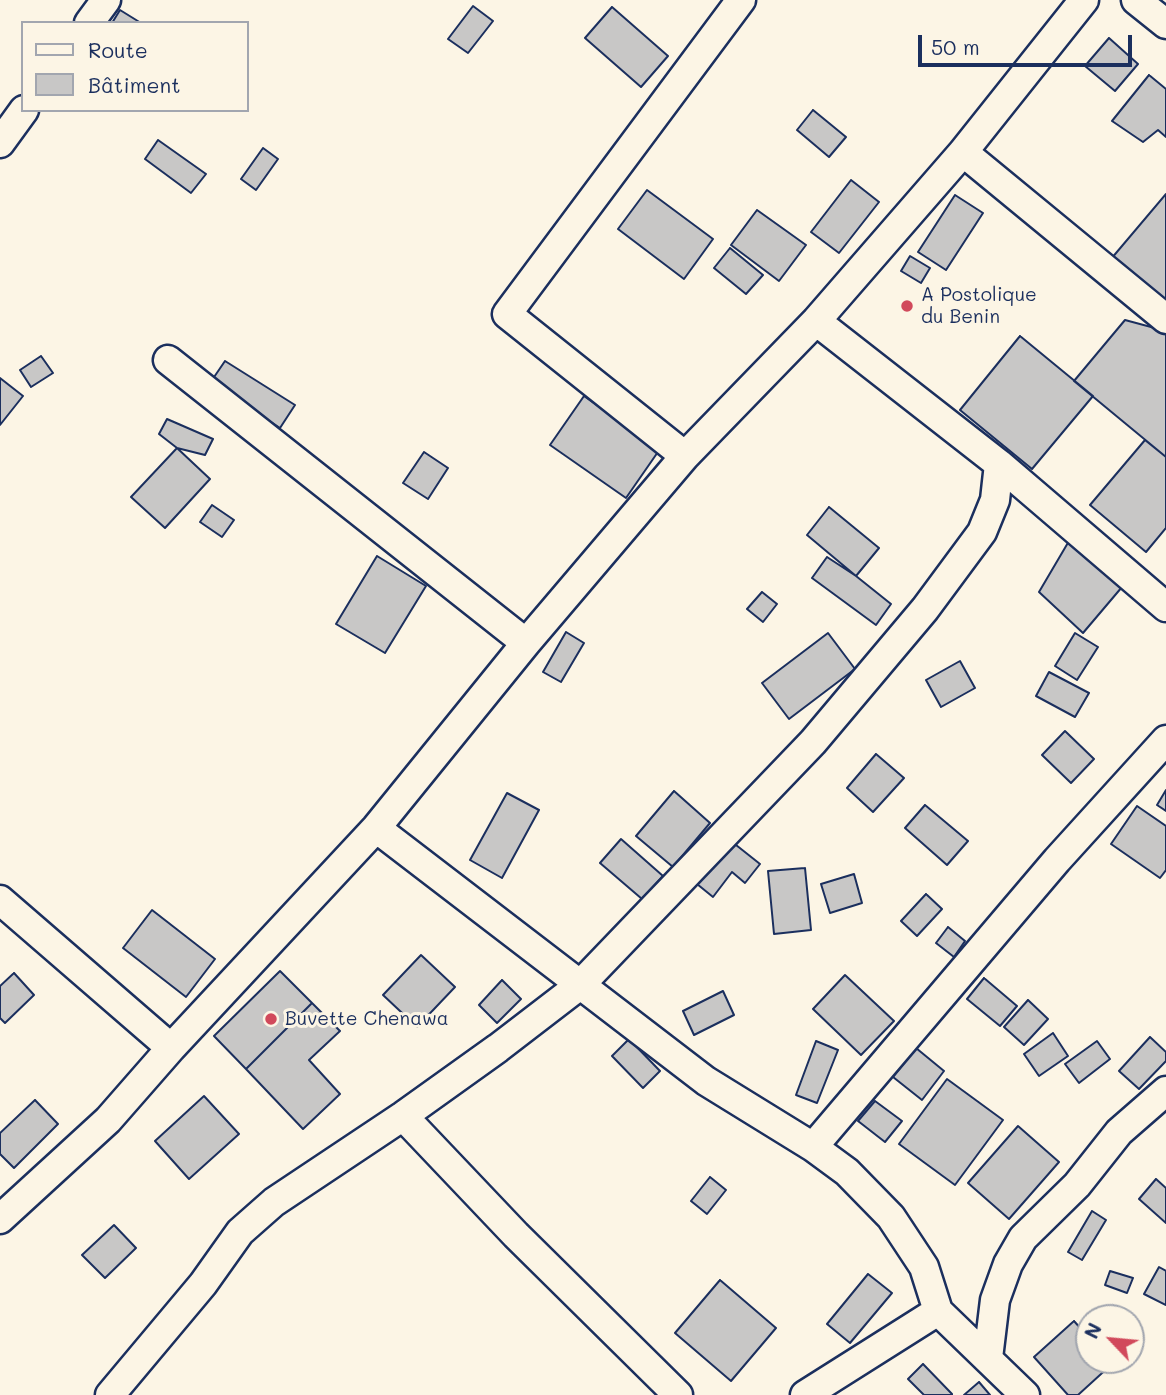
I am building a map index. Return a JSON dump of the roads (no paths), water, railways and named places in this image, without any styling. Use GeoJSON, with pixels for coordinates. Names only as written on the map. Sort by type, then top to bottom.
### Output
{"type":"FeatureCollection","features":[{"type":"Feature","properties":{"kind":"street"},"geometry":{"type":"LineString","coordinates":[[90,21],[106,0]]}},
{"type":"Feature","properties":{"kind":"street"},"geometry":{"type":"LineString","coordinates":[[685,456],[507,314],[741,0]]}},
{"type":"Feature","properties":{"kind":"street"},"geometry":{"type":"LineString","coordinates":[[0,1219],[108,1120],[171,1048],[376,828],[526,643],[685,456],[816,321],[963,152],[1084,0]]}},
{"type":"Feature","properties":{"kind":"street"},"geometry":{"type":"LineString","coordinates":[[1136,0],[1166,24]]}},
{"type":"Feature","properties":{"kind":"street"},"geometry":{"type":"LineString","coordinates":[[0,143],[23,112]]}},
{"type":"Feature","properties":{"kind":"street"},"geometry":{"type":"LineString","coordinates":[[963,152],[1166,319]]}},
{"type":"Feature","properties":{"kind":"street"},"geometry":{"type":"LineString","coordinates":[[816,321],[999,464],[1166,607]]}},
{"type":"Feature","properties":{"kind":"street"},"geometry":{"type":"LineString","coordinates":[[168,360],[526,643]]}},
{"type":"Feature","properties":{"kind":"street"},"geometry":{"type":"LineString","coordinates":[[110,1395],[203,1284],[240,1232],[274,1202],[403,1116],[580,985],[813,743],[925,609],[982,532],[995,500],[999,464]]}},
{"type":"Feature","properties":{"kind":"street"},"geometry":{"type":"LineString","coordinates":[[813,1147],[1056,860],[1166,740]]}},
{"type":"Feature","properties":{"kind":"street"},"geometry":{"type":"LineString","coordinates":[[376,828],[706,1081],[813,1147],[847,1172],[891,1217],[924,1267],[938,1311],[1025,1395]]}},
{"type":"Feature","properties":{"kind":"street"},"geometry":{"type":"LineString","coordinates":[[0,900],[171,1048]]}},
{"type":"Feature","properties":{"kind":"street"},"geometry":{"type":"LineString","coordinates":[[988,1358],[995,1300],[1008,1264],[1023,1238],[1077,1185],[1118,1132],[1166,1091]]}},
{"type":"Feature","properties":{"kind":"street"},"geometry":{"type":"LineString","coordinates":[[403,1116],[516,1235],[678,1395]]}},
{"type":"Feature","properties":{"kind":"street"},"geometry":{"type":"LineString","coordinates":[[805,1395],[938,1311]]}},
{"type":"Feature","properties":{"kind":"place","name":"A Postolique du Benin"},"geometry":{"type":"Point","coordinates":[907,306]}},
{"type":"Feature","properties":{"kind":"place","name":"Buvette Chenawa"},"geometry":{"type":"Point","coordinates":[271,1019]}}]}
